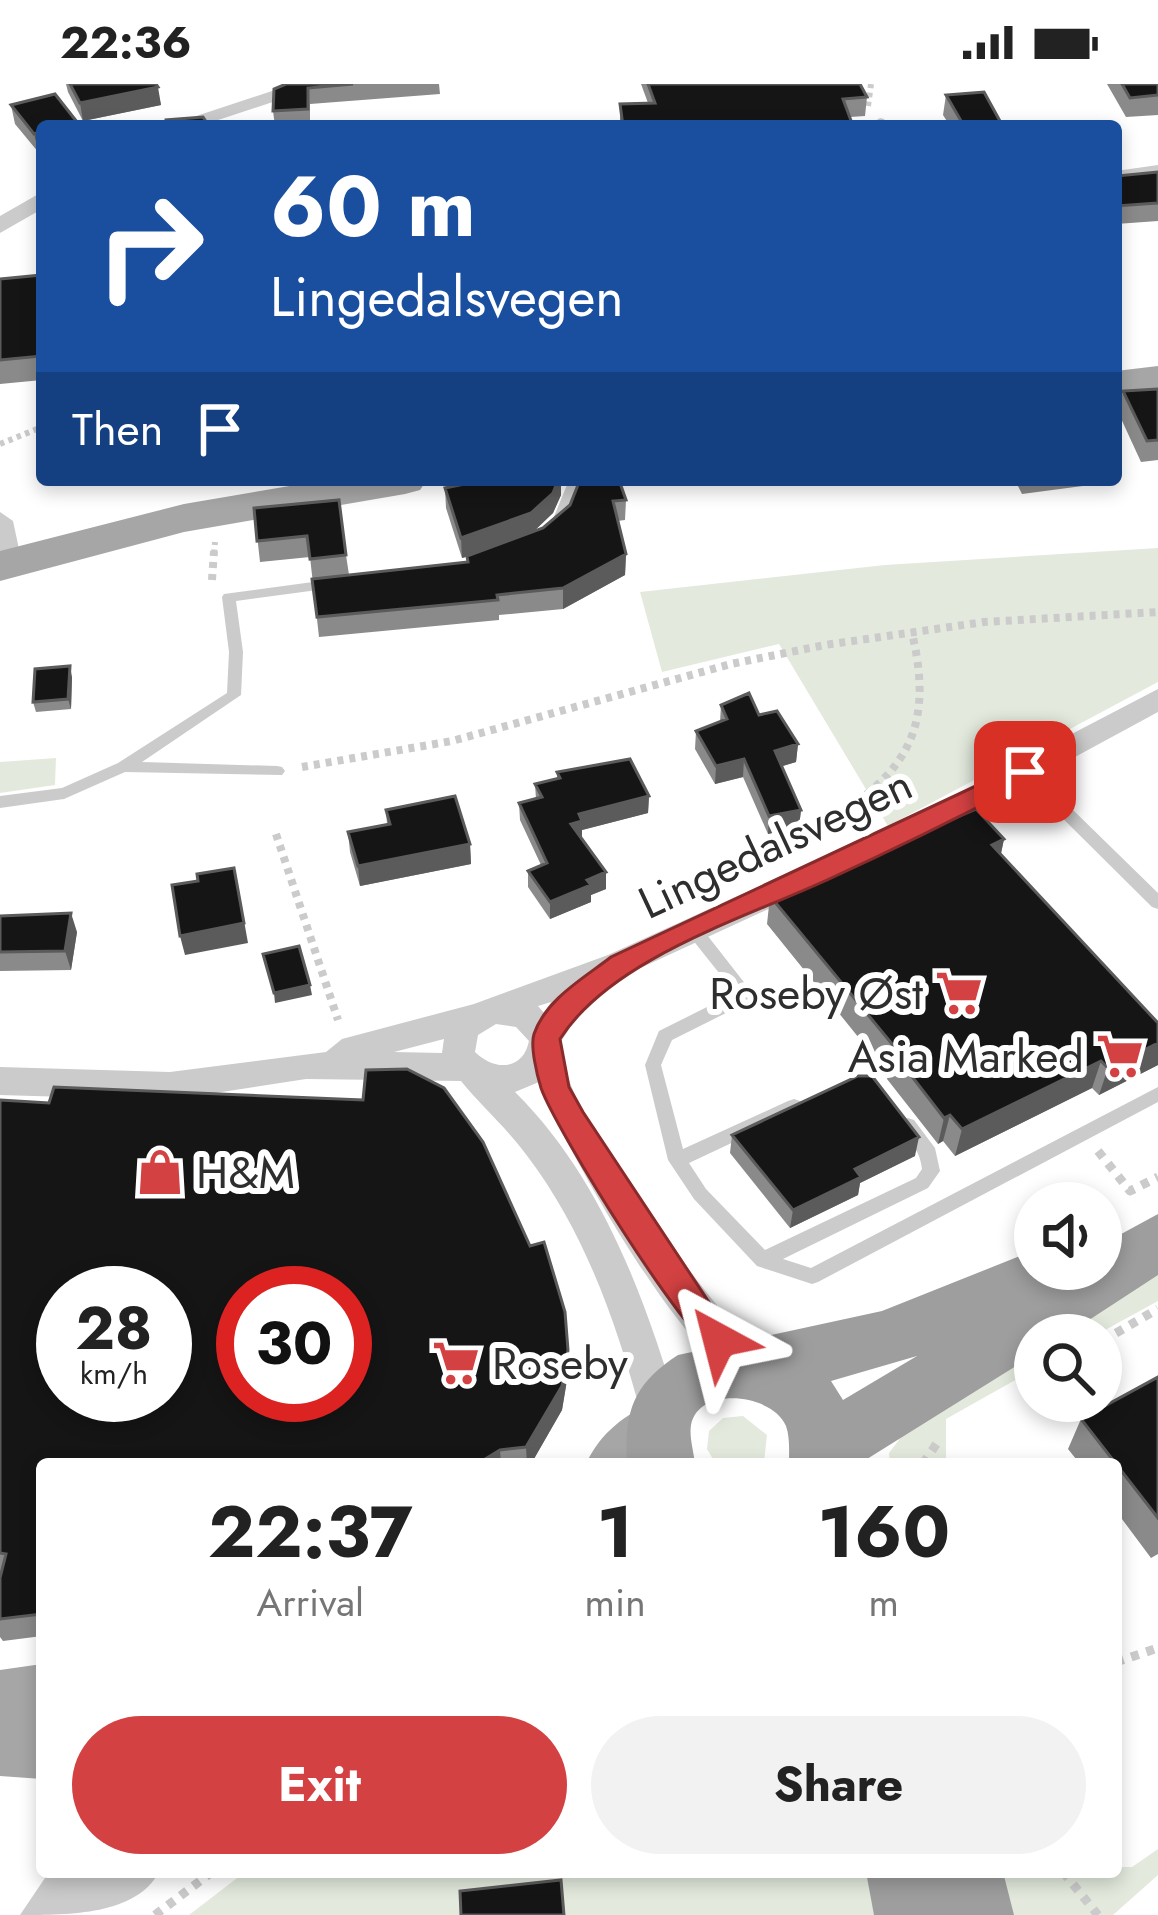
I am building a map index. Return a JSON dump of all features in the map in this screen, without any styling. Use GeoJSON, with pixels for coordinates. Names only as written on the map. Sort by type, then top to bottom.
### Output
{"type":"FeatureCollection","features":[{"type":"Feature","properties":{"kind":"highway"},"geometry":{"type":"LineString","coordinates":[[1122,1244],[1158,1229]]}},
{"type":"Feature","properties":{"kind":"highway"},"geometry":{"type":"LineString","coordinates":[[827,1458],[921,1384],[1081,1295],[1158,1241]]}},
{"type":"Feature","properties":{"kind":"highway"},"geometry":{"type":"LineString","coordinates":[[649,1444],[674,1394],[694,1378],[720,1368],[753,1368],[886,1339],[1014,1287]]}},
{"type":"Feature","properties":{"kind":"highway"},"geometry":{"type":"LineString","coordinates":[[753,1368],[780,1377],[814,1408],[824,1458]]}},
{"type":"Feature","properties":{"kind":"highway"},"geometry":{"type":"LineString","coordinates":[[905,1878],[913,1915]]}},
{"type":"Feature","properties":{"kind":"highway"},"geometry":{"type":"LineString","coordinates":[[966,1878],[975,1915]]}},
{"type":"Feature","properties":{"kind":"main road"},"geometry":{"type":"LineString","coordinates":[[1122,382],[1158,378]]}},
{"type":"Feature","properties":{"kind":"main road"},"geometry":{"type":"LineString","coordinates":[[3,550],[370,486]]}},
{"type":"Feature","properties":{"kind":"main road"},"geometry":{"type":"LineString","coordinates":[[0,1704],[36,1699]]}},
{"type":"Feature","properties":{"kind":"main road"},"geometry":{"type":"LineString","coordinates":[[0,1741],[36,1744]]}},
{"type":"Feature","properties":{"kind":"street"},"geometry":{"type":"LineString","coordinates":[[197,120],[316,84]]}},
{"type":"Feature","properties":{"kind":"street"},"geometry":{"type":"LineString","coordinates":[[1122,177],[1158,172]]}},
{"type":"Feature","properties":{"kind":"street"},"geometry":{"type":"LineString","coordinates":[[0,226],[36,203]]}},
{"type":"Feature","properties":{"kind":"street","name":"Lingedalsvegen"},"geometry":{"type":"LineString","coordinates":[[0,1081],[170,1086],[306,1065],[483,1013],[620,964],[934,820],[1158,699]]}},
{"type":"Feature","properties":{"kind":"street","name":"Lingedalsvegen"},"geometry":{"type":"LineString","coordinates":[[546,1045],[565,1007],[620,964]]}},
{"type":"Feature","properties":{"kind":"street"},"geometry":{"type":"LineString","coordinates":[[649,1444],[635,1329],[581,1215],[535,1135],[471,1071],[457,1042],[483,1013],[526,1015],[546,1045],[572,1120],[688,1303],[753,1368]]}},
{"type":"Feature","properties":{"kind":"street"},"geometry":{"type":"LineString","coordinates":[[471,1071],[492,1081],[524,1076],[546,1045]]}},
{"type":"Feature","properties":{"kind":"street","name":"Lingedalsvegen"},"geometry":{"type":"LineString","coordinates":[[306,1065],[471,1071]]}},
{"type":"Feature","properties":{"kind":"street"},"geometry":{"type":"LineString","coordinates":[[42,1915],[72,1878]]}},
{"type":"Feature","properties":{"kind":"street"},"geometry":{"type":"LineString","coordinates":[[82,1915],[129,1878]]}},
{"type":"Feature","properties":{"kind":"lane"},"geometry":{"type":"LineString","coordinates":[[548,532],[563,520],[574,486]]}},
{"type":"Feature","properties":{"kind":"lane"},"geometry":{"type":"LineString","coordinates":[[0,802],[64,793],[123,767],[234,695],[236,652],[229,597],[345,582]]}},
{"type":"Feature","properties":{"kind":"lane"},"geometry":{"type":"LineString","coordinates":[[123,767],[277,771]]}},
{"type":"Feature","properties":{"kind":"lane"},"geometry":{"type":"LineString","coordinates":[[1025,772],[1158,903]]}},
{"type":"Feature","properties":{"kind":"lane"},"geometry":{"type":"LineString","coordinates":[[694,930],[746,995],[665,1036],[653,1065],[677,1160],[700,1194],[763,1260],[812,1276],[1158,1094]]}},
{"type":"Feature","properties":{"kind":"lane"},"geometry":{"type":"LineString","coordinates":[[677,1160],[824,1092]]}},
{"type":"Feature","properties":{"kind":"lane"},"geometry":{"type":"LineString","coordinates":[[763,1260],[922,1183],[932,1171],[929,1153],[889,1101]]}},
{"type":"Feature","properties":{"kind":"path"},"geometry":{"type":"LineString","coordinates":[[0,444],[36,429]]}},
{"type":"Feature","properties":{"kind":"path"},"geometry":{"type":"LineString","coordinates":[[277,771],[452,741],[731,664],[984,622],[1158,612]]}},
{"type":"Feature","properties":{"kind":"path"},"geometry":{"type":"LineString","coordinates":[[807,835],[867,800],[913,749],[923,707],[922,664],[912,633]]}},
{"type":"Feature","properties":{"kind":"path"},"geometry":{"type":"LineString","coordinates":[[276,834],[340,1028]]}},
{"type":"Feature","properties":{"kind":"path"},"geometry":{"type":"LineString","coordinates":[[1082,1132],[1130,1191],[1158,1177]]}},
{"type":"Feature","properties":{"kind":"path"},"geometry":{"type":"LineString","coordinates":[[1122,1329],[1158,1309]]}},
{"type":"Feature","properties":{"kind":"path"},"geometry":{"type":"LineString","coordinates":[[1122,1660],[1158,1648]]}},
{"type":"Feature","properties":{"kind":"path"},"geometry":{"type":"LineString","coordinates":[[155,1915],[204,1878]]}},
{"type":"Feature","properties":{"kind":"path"},"geometry":{"type":"LineString","coordinates":[[1069,1878],[1098,1915]]}},
{"type":"Feature","properties":{"kind":"shaded area"},"geometry":{"type":"Polygon","coordinates":[[[1158,548],[1158,682],[888,826],[779,644],[662,672],[640,592],[885,565],[1158,548]]]}},
{"type":"Feature","properties":{"kind":"shaded area"},"geometry":{"type":"Polygon","coordinates":[[[56,758],[55,785],[0,793],[0,762],[56,758]]]}},
{"type":"Feature","properties":{"kind":"shaded area"},"geometry":{"type":"Polygon","coordinates":[[[1158,1274],[1158,1301],[1122,1321],[1122,1314],[1085,1314],[1158,1274]]]}},
{"type":"Feature","properties":{"kind":"shaded area"},"geometry":{"type":"Polygon","coordinates":[[[1014,1354],[1014,1381],[946,1419],[946,1458],[889,1458],[923,1408],[1014,1354]]]}},
{"type":"Feature","properties":{"kind":"shaded area"},"geometry":{"type":"Polygon","coordinates":[[[743,1416],[767,1435],[764,1458],[712,1458],[707,1449],[709,1431],[723,1418],[743,1416]]]}},
{"type":"Feature","properties":{"kind":"shaded area"},"geometry":{"type":"Polygon","coordinates":[[[1158,1849],[1158,1875],[1113,1915],[189,1915],[237,1878],[1122,1878],[1122,1867],[1132,1867],[1158,1849]]]}},
{"type":"Feature","properties":{"kind":"building"},"geometry":{"type":"Polygon","coordinates":[[[70,84],[156,84],[158,87],[80,103],[70,84]]]}},
{"type":"Feature","properties":{"kind":"building"},"geometry":{"type":"Polygon","coordinates":[[[286,84],[353,84],[308,88],[308,109],[273,111],[274,89],[286,84]]]}},
{"type":"Feature","properties":{"kind":"building"},"geometry":{"type":"Polygon","coordinates":[[[648,84],[860,84],[867,97],[843,99],[851,120],[622,120],[620,104],[655,103],[648,84]]]}},
{"type":"Feature","properties":{"kind":"building"},"geometry":{"type":"Polygon","coordinates":[[[1122,84],[1158,84],[1158,95],[1130,98],[1122,84]]]}},
{"type":"Feature","properties":{"kind":"building"},"geometry":{"type":"Polygon","coordinates":[[[984,92],[999,120],[961,120],[946,95],[984,92]]]}},
{"type":"Feature","properties":{"kind":"building"},"geometry":{"type":"Polygon","coordinates":[[[55,94],[75,120],[36,120],[34,134],[11,105],[55,94]]]}},
{"type":"Feature","properties":{"kind":"building"},"geometry":{"type":"Polygon","coordinates":[[[1158,172],[1158,203],[1122,206],[1122,175],[1158,172]]]}},
{"type":"Feature","properties":{"kind":"building"},"geometry":{"type":"Polygon","coordinates":[[[36,276],[36,357],[0,360],[0,279],[36,276]]]}},
{"type":"Feature","properties":{"kind":"building"},"geometry":{"type":"Polygon","coordinates":[[[1158,389],[1158,440],[1147,441],[1123,391],[1158,389]]]}},
{"type":"Feature","properties":{"kind":"building"},"geometry":{"type":"Polygon","coordinates":[[[556,486],[531,513],[461,538],[445,488],[556,486]]]}},
{"type":"Feature","properties":{"kind":"building"},"geometry":{"type":"Polygon","coordinates":[[[578,486],[621,486],[626,500],[613,501],[626,554],[563,588],[497,595],[498,600],[317,617],[312,579],[468,562],[467,556],[543,528],[570,505],[578,486]]]}},
{"type":"Feature","properties":{"kind":"building"},"geometry":{"type":"Polygon","coordinates":[[[339,500],[346,555],[310,559],[307,536],[257,541],[254,508],[339,500]]]}},
{"type":"Feature","properties":{"kind":"building"},"geometry":{"type":"Polygon","coordinates":[[[70,666],[68,699],[33,702],[35,669],[70,666]]]}},
{"type":"Feature","properties":{"kind":"building"},"geometry":{"type":"Polygon","coordinates":[[[749,693],[759,715],[777,711],[798,744],[775,751],[801,810],[769,816],[744,759],[716,766],[696,731],[727,719],[721,705],[749,693]]]}},
{"type":"Feature","properties":{"kind":"building"},"geometry":{"type":"Polygon","coordinates":[[[630,759],[649,796],[579,814],[582,821],[571,824],[606,872],[587,880],[591,885],[550,902],[528,871],[547,863],[519,803],[542,797],[535,784],[560,778],[557,772],[630,759]]]}},
{"type":"Feature","properties":{"kind":"building"},"geometry":{"type":"Polygon","coordinates":[[[455,796],[470,844],[358,866],[348,832],[390,824],[386,810],[455,796]]]}},
{"type":"Feature","properties":{"kind":"building","name":"Roseby Øst"},"geometry":{"type":"Polygon","coordinates":[[[976,809],[1004,839],[992,845],[1158,1023],[1158,1043],[1108,1068],[1101,1061],[962,1129],[950,1115],[944,1118],[893,1052],[897,1050],[770,896],[976,809]]]}},
{"type":"Feature","properties":{"kind":"building"},"geometry":{"type":"Polygon","coordinates":[[[234,868],[244,923],[180,936],[172,885],[198,881],[197,874],[234,868]]]}},
{"type":"Feature","properties":{"kind":"building"},"geometry":{"type":"Polygon","coordinates":[[[71,913],[65,951],[0,952],[0,916],[71,913]]]}},
{"type":"Feature","properties":{"kind":"building"},"geometry":{"type":"Polygon","coordinates":[[[299,946],[310,985],[274,993],[263,954],[299,946]]]}},
{"type":"Feature","properties":{"kind":"building","name":"Roseby"},"geometry":{"type":"Polygon","coordinates":[[[407,1069],[444,1088],[483,1142],[530,1246],[544,1242],[565,1312],[568,1350],[562,1386],[526,1447],[500,1450],[487,1458],[36,1458],[36,1615],[0,1619],[0,1578],[6,1554],[0,1553],[0,1100],[49,1103],[54,1087],[363,1100],[366,1070],[407,1069]]]}},
{"type":"Feature","properties":{"kind":"building"},"geometry":{"type":"Polygon","coordinates":[[[858,1076],[872,1076],[919,1137],[855,1169],[861,1177],[793,1210],[732,1135],[858,1076]]]}},
{"type":"Feature","properties":{"kind":"building"},"geometry":{"type":"Polygon","coordinates":[[[1158,1377],[1158,1518],[1122,1472],[1122,1458],[1111,1458],[1083,1422],[1122,1422],[1122,1397],[1158,1377]]]}},
{"type":"Feature","properties":{"kind":"building"},"geometry":{"type":"Polygon","coordinates":[[[561,1880],[564,1915],[461,1915],[460,1891],[561,1880]]]}},
{"type":"Feature","properties":{"kind":"place","name":"Roseby Øst"},"geometry":{"type":"Point","coordinates":[959,993]}},
{"type":"Feature","properties":{"kind":"place","name":"Asia Marked"},"geometry":{"type":"Point","coordinates":[1120,1056]}},
{"type":"Feature","properties":{"kind":"place","name":"H&M"},"geometry":{"type":"Point","coordinates":[160,1172]}},
{"type":"Feature","properties":{"kind":"place","name":"Roseby"},"geometry":{"type":"Point","coordinates":[456,1363]}},
{"type":"Feature","properties":{"kind":"route"},"geometry":{"type":"LineString","coordinates":[[719,1340],[688,1303],[572,1120],[555,1088],[546,1038],[565,1007],[620,964],[934,820],[1025,772]]}}]}
